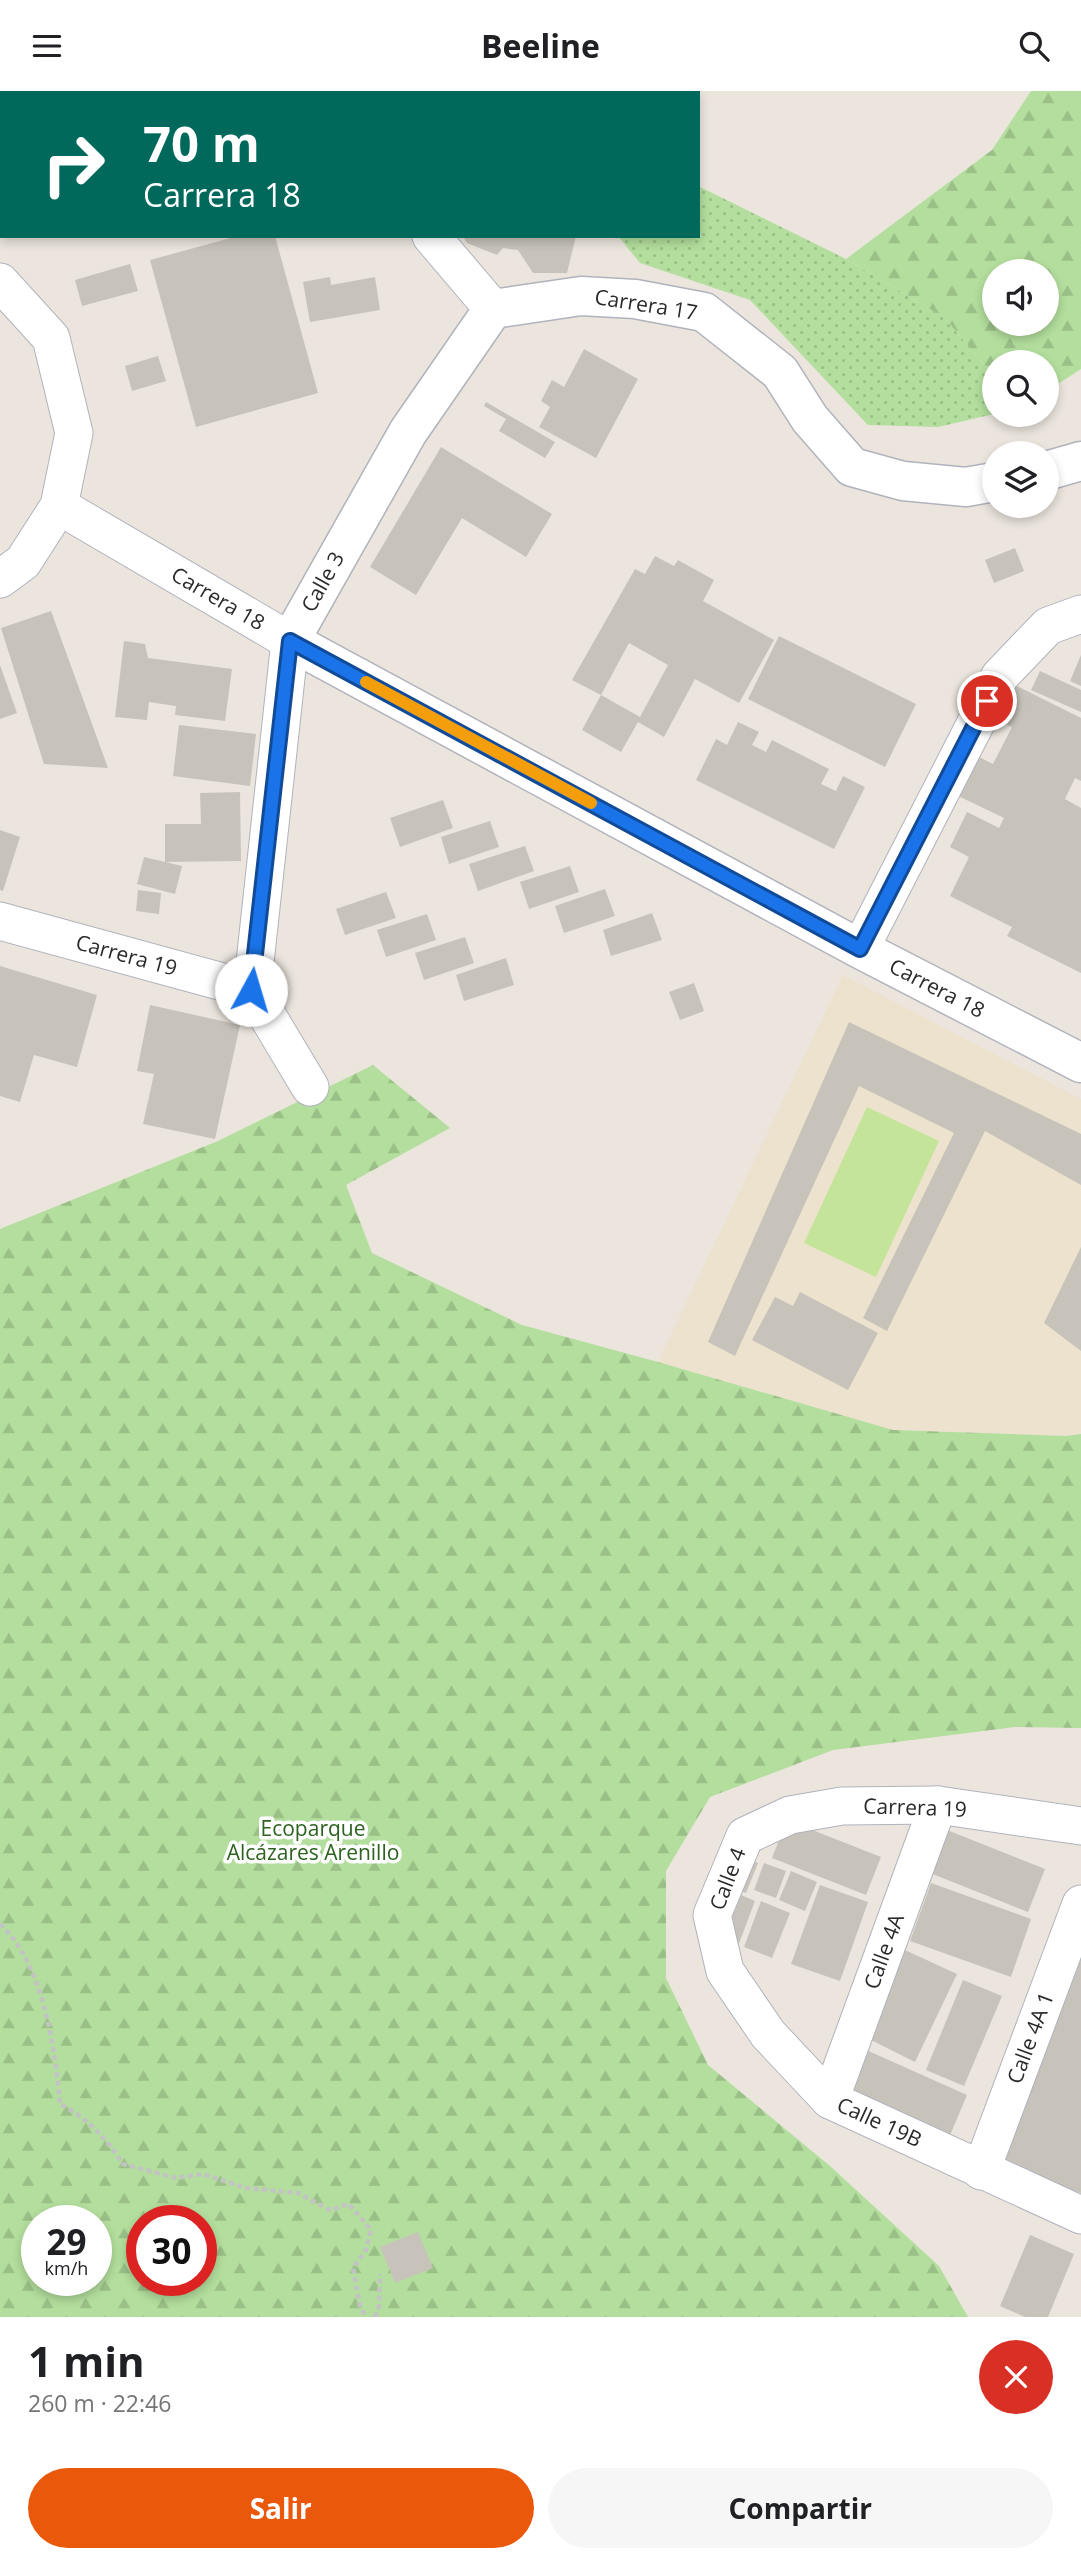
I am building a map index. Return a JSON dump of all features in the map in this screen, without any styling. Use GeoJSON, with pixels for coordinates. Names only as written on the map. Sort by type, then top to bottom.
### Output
{"type":"FeatureCollection","features":[{"type":"Feature","properties":{"kind":"street"},"geometry":{"type":"LineString","coordinates":[[433,238],[493,309]]}},
{"type":"Feature","properties":{"kind":"street"},"geometry":{"type":"LineString","coordinates":[[0,282],[51,338],[74,433],[59,506],[23,562],[0,579]]}},
{"type":"Feature","properties":{"kind":"street","name":"Carrera 17"},"geometry":{"type":"LineString","coordinates":[[493,309],[581,296],[635,299],[704,312],[780,372],[810,419],[852,467],[902,481],[966,487],[982,484]]}},
{"type":"Feature","properties":{"kind":"street","name":"Calle 3"},"geometry":{"type":"LineString","coordinates":[[251,990],[290,641],[408,432],[493,309]]}},
{"type":"Feature","properties":{"kind":"street"},"geometry":{"type":"LineString","coordinates":[[1059,467],[1081,461]]}},
{"type":"Feature","properties":{"kind":"street","name":"Carrera 18"},"geometry":{"type":"LineString","coordinates":[[59,506],[290,641],[860,949],[1081,1063]]}},
{"type":"Feature","properties":{"kind":"street"},"geometry":{"type":"LineString","coordinates":[[860,949],[999,676],[1048,626],[1079,615]]}},
{"type":"Feature","properties":{"kind":"street","name":"Carrera 19"},"geometry":{"type":"LineString","coordinates":[[0,921],[251,990]]}},
{"type":"Feature","properties":{"kind":"street"},"geometry":{"type":"LineString","coordinates":[[251,990],[310,1087]]}},
{"type":"Feature","properties":{"kind":"street","name":"Carrera 19"},"geometry":{"type":"LineString","coordinates":[[790,1815],[842,1806],[938,1805],[1081,1826]]}},
{"type":"Feature","properties":{"kind":"street","name":"Calle 4A"},"geometry":{"type":"LineString","coordinates":[[830,2100],[938,1805]]}},
{"type":"Feature","properties":{"kind":"street","name":"Calle 4"},"geometry":{"type":"LineString","coordinates":[[725,1971],[712,1915],[740,1847],[745,1836],[790,1815]]}},
{"type":"Feature","properties":{"kind":"street","name":"Calle 4A 1"},"geometry":{"type":"LineString","coordinates":[[981,2171],[1081,1905]]}},
{"type":"Feature","properties":{"kind":"street","name":"Calle 19B"},"geometry":{"type":"LineString","coordinates":[[725,1971],[768,2034],[830,2100],[1081,2215]]}},
{"type":"Feature","properties":{"kind":"path"},"geometry":{"type":"LineString","coordinates":[[0,1924],[15,1937],[36,1977],[55,2054],[60,2104],[75,2111],[111,2144],[123,2164],[176,2178],[203,2174],[246,2188],[299,2193],[330,2210],[349,2204],[371,2230],[366,2250],[353,2268],[360,2306],[366,2317]]}},
{"type":"Feature","properties":{"kind":"path"},"geometry":{"type":"LineString","coordinates":[[375,2317],[379,2305],[380,2274]]}},
{"type":"Feature","properties":{"kind":"shaded area"},"geometry":{"type":"Polygon","coordinates":[[[843,975],[1081,1099],[1081,1434],[1066,1436],[893,1430],[658,1362],[843,975]]]}},
{"type":"Feature","properties":{"kind":"green space"},"geometry":{"type":"Polygon","coordinates":[[[1031,91],[1081,91],[1081,369],[1059,383],[1059,350],[982,350],[982,363],[945,318],[846,259],[992,150],[1031,91]]]}},
{"type":"Feature","properties":{"kind":"green space"},"geometry":{"type":"Polygon","coordinates":[[[700,187],[846,259],[945,318],[982,363],[982,417],[938,427],[868,425],[750,300],[640,263],[620,238],[700,238],[700,187]]]}},
{"type":"Feature","properties":{"kind":"green space","name":"Ecoparque Alcázares Arenillo"},"geometry":{"type":"Polygon","coordinates":[[[373,1065],[450,1128],[346,1185],[372,1253],[522,1325],[893,1430],[1066,1436],[1081,1434],[1081,1728],[1015,1727],[833,1750],[710,1797],[666,1871],[666,1978],[708,2065],[830,2166],[939,2266],[968,2317],[0,2317],[0,1229],[218,1141],[373,1065]]]}},
{"type":"Feature","properties":{"kind":"green space"},"geometry":{"type":"Polygon","coordinates":[[[867,1107],[939,1141],[876,1277],[804,1243],[867,1107]]]}},
{"type":"Feature","properties":{"kind":"building"},"geometry":{"type":"Polygon","coordinates":[[[231,238],[276,238],[318,393],[196,427],[150,260],[231,238]]]}},
{"type":"Feature","properties":{"kind":"building"},"geometry":{"type":"Polygon","coordinates":[[[464,238],[576,238],[567,273],[533,273],[518,250],[503,248],[497,255],[467,243],[464,238]]]}},
{"type":"Feature","properties":{"kind":"building"},"geometry":{"type":"Polygon","coordinates":[[[130,264],[138,291],[82,306],[75,280],[130,264]]]}},
{"type":"Feature","properties":{"kind":"building"},"geometry":{"type":"Polygon","coordinates":[[[330,277],[331,285],[375,277],[380,310],[310,322],[303,282],[330,277]]]}},
{"type":"Feature","properties":{"kind":"building"},"geometry":{"type":"Polygon","coordinates":[[[584,349],[638,379],[596,458],[539,427],[550,407],[541,401],[552,380],[564,387],[584,349]]]}},
{"type":"Feature","properties":{"kind":"building"},"geometry":{"type":"Polygon","coordinates":[[[158,356],[166,381],[132,391],[125,366],[158,356]]]}},
{"type":"Feature","properties":{"kind":"building"},"geometry":{"type":"Polygon","coordinates":[[[486,402],[555,442],[545,458],[499,431],[506,419],[484,406],[486,402]]]}},
{"type":"Feature","properties":{"kind":"building"},"geometry":{"type":"Polygon","coordinates":[[[441,447],[552,514],[526,557],[462,518],[416,595],[370,567],[441,447]]]}},
{"type":"Feature","properties":{"kind":"building"},"geometry":{"type":"Polygon","coordinates":[[[1015,548],[1024,571],[994,583],[985,560],[1015,548]]]}},
{"type":"Feature","properties":{"kind":"building"},"geometry":{"type":"Polygon","coordinates":[[[655,556],[674,566],[678,560],[714,580],[703,601],[774,640],[739,703],[695,679],[664,737],[638,722],[621,752],[582,730],[601,695],[572,680],[635,569],[645,574],[655,556]],[[629,643],[601,695],[640,717],[668,665],[629,643]]]}},
{"type":"Feature","properties":{"kind":"building"},"geometry":{"type":"Polygon","coordinates":[[[51,611],[108,768],[44,764],[1,628],[51,611]]]}},
{"type":"Feature","properties":{"kind":"building"},"geometry":{"type":"Polygon","coordinates":[[[779,636],[916,704],[885,767],[748,699],[779,636]]]}},
{"type":"Feature","properties":{"kind":"building"},"geometry":{"type":"Polygon","coordinates":[[[124,641],[145,644],[148,658],[232,669],[225,721],[175,715],[176,706],[149,702],[147,720],[115,717],[124,641]]]}},
{"type":"Feature","properties":{"kind":"building"},"geometry":{"type":"Polygon","coordinates":[[[1081,655],[1081,686],[1070,681],[1081,655]]]}},
{"type":"Feature","properties":{"kind":"building"},"geometry":{"type":"Polygon","coordinates":[[[0,665],[17,713],[0,719],[0,665]]]}},
{"type":"Feature","properties":{"kind":"building"},"geometry":{"type":"Polygon","coordinates":[[[1040,671],[1081,690],[1081,712],[1031,690],[1040,671]]]}},
{"type":"Feature","properties":{"kind":"building"},"geometry":{"type":"Polygon","coordinates":[[[1003,679],[1081,718],[1081,781],[1075,778],[1065,799],[1081,808],[1081,973],[1007,936],[1012,927],[950,896],[969,857],[950,847],[967,812],[999,828],[1004,818],[952,793],[971,753],[993,764],[1012,727],[1007,725],[1015,708],[994,698],[1003,679]]]}},
{"type":"Feature","properties":{"kind":"building"},"geometry":{"type":"Polygon","coordinates":[[[738,722],[759,732],[752,745],[766,752],[772,740],[829,769],[821,784],[836,791],[843,776],[865,787],[834,849],[696,780],[716,739],[727,745],[738,722]]]}},
{"type":"Feature","properties":{"kind":"building"},"geometry":{"type":"Polygon","coordinates":[[[179,725],[256,734],[250,786],[173,776],[179,725]]]}},
{"type":"Feature","properties":{"kind":"building"},"geometry":{"type":"Polygon","coordinates":[[[240,792],[241,861],[165,862],[165,824],[201,824],[200,793],[240,792]]]}},
{"type":"Feature","properties":{"kind":"building"},"geometry":{"type":"Polygon","coordinates":[[[443,800],[453,828],[400,847],[390,818],[443,800]]]}},
{"type":"Feature","properties":{"kind":"building"},"geometry":{"type":"Polygon","coordinates":[[[490,821],[499,847],[449,864],[441,837],[490,821]]]}},
{"type":"Feature","properties":{"kind":"building"},"geometry":{"type":"Polygon","coordinates":[[[0,830],[20,837],[3,891],[0,890],[0,830]]]}},
{"type":"Feature","properties":{"kind":"building"},"geometry":{"type":"Polygon","coordinates":[[[525,846],[534,871],[478,891],[469,864],[525,846]]]}},
{"type":"Feature","properties":{"kind":"building"},"geometry":{"type":"Polygon","coordinates":[[[144,857],[182,866],[175,894],[137,884],[144,857]]]}},
{"type":"Feature","properties":{"kind":"building"},"geometry":{"type":"Polygon","coordinates":[[[570,866],[579,892],[529,909],[520,882],[570,866]]]}},
{"type":"Feature","properties":{"kind":"building"},"geometry":{"type":"Polygon","coordinates":[[[605,889],[615,916],[564,933],[555,906],[605,889]]]}},
{"type":"Feature","properties":{"kind":"building"},"geometry":{"type":"Polygon","coordinates":[[[138,890],[161,893],[159,914],[136,911],[138,890]]]}},
{"type":"Feature","properties":{"kind":"building"},"geometry":{"type":"Polygon","coordinates":[[[386,892],[396,918],[345,935],[336,909],[386,892]]]}},
{"type":"Feature","properties":{"kind":"building"},"geometry":{"type":"Polygon","coordinates":[[[652,913],[662,940],[611,956],[603,930],[652,913]]]}},
{"type":"Feature","properties":{"kind":"building"},"geometry":{"type":"Polygon","coordinates":[[[427,914],[436,940],[386,957],[377,930],[427,914]]]}},
{"type":"Feature","properties":{"kind":"building"},"geometry":{"type":"Polygon","coordinates":[[[465,937],[474,963],[424,980],[415,953],[465,937]]]}},
{"type":"Feature","properties":{"kind":"building"},"geometry":{"type":"Polygon","coordinates":[[[506,958],[514,985],[464,1001],[456,975],[506,958]]]}},
{"type":"Feature","properties":{"kind":"building"},"geometry":{"type":"Polygon","coordinates":[[[0,966],[97,995],[77,1067],[34,1055],[20,1102],[0,1096],[0,966]]]}},
{"type":"Feature","properties":{"kind":"building"},"geometry":{"type":"Polygon","coordinates":[[[694,983],[704,1011],[680,1020],[669,992],[694,983]]]}},
{"type":"Feature","properties":{"kind":"building"},"geometry":{"type":"Polygon","coordinates":[[[150,1005],[240,1025],[215,1139],[143,1124],[154,1074],[137,1071],[150,1005]]]}},
{"type":"Feature","properties":{"kind":"building"},"geometry":{"type":"Polygon","coordinates":[[[849,1022],[1081,1134],[1081,1185],[985,1131],[887,1331],[863,1318],[954,1133],[859,1086],[735,1356],[708,1342],[849,1022]]]}},
{"type":"Feature","properties":{"kind":"building"},"geometry":{"type":"Polygon","coordinates":[[[1081,1247],[1081,1351],[1044,1323],[1081,1247]]]}},
{"type":"Feature","properties":{"kind":"building"},"geometry":{"type":"Polygon","coordinates":[[[800,1292],[878,1333],[848,1390],[752,1340],[775,1297],[793,1306],[800,1292]]]}},
{"type":"Feature","properties":{"kind":"building"},"geometry":{"type":"Polygon","coordinates":[[[787,1820],[881,1857],[866,1895],[772,1858],[787,1820]]]}},
{"type":"Feature","properties":{"kind":"building"},"geometry":{"type":"Polygon","coordinates":[[[947,1830],[1045,1869],[1028,1912],[930,1873],[947,1830]]]}},
{"type":"Feature","properties":{"kind":"building"},"geometry":{"type":"Polygon","coordinates":[[[743,1857],[758,1863],[746,1893],[731,1887],[743,1857]]]}},
{"type":"Feature","properties":{"kind":"building"},"geometry":{"type":"Polygon","coordinates":[[[764,1863],[786,1871],[776,1898],[754,1890],[764,1863]]]}},
{"type":"Feature","properties":{"kind":"building"},"geometry":{"type":"Polygon","coordinates":[[[791,1871],[817,1882],[805,1911],[779,1900],[791,1871]]]}},
{"type":"Feature","properties":{"kind":"building"},"geometry":{"type":"Polygon","coordinates":[[[931,1883],[1031,1919],[1011,1977],[910,1941],[931,1883]]]}},
{"type":"Feature","properties":{"kind":"building"},"geometry":{"type":"Polygon","coordinates":[[[820,1885],[868,1902],[840,1981],[791,1964],[820,1885]]]}},
{"type":"Feature","properties":{"kind":"building"},"geometry":{"type":"Polygon","coordinates":[[[741,1895],[755,1901],[738,1946],[723,1940],[741,1895]]]}},
{"type":"Feature","properties":{"kind":"building"},"geometry":{"type":"Polygon","coordinates":[[[761,1901],[790,1913],[772,1958],[744,1947],[761,1901]]]}},
{"type":"Feature","properties":{"kind":"building"},"geometry":{"type":"Polygon","coordinates":[[[1081,1913],[1081,2193],[992,2161],[1081,1913]]]}},
{"type":"Feature","properties":{"kind":"building"},"geometry":{"type":"Polygon","coordinates":[[[905,1950],[957,1974],[915,2062],[863,2036],[905,1950]]]}},
{"type":"Feature","properties":{"kind":"building"},"geometry":{"type":"Polygon","coordinates":[[[963,1980],[1002,1996],[964,2086],[926,2070],[963,1980]]]}},
{"type":"Feature","properties":{"kind":"building"},"geometry":{"type":"Polygon","coordinates":[[[864,2049],[967,2095],[948,2140],[844,2094],[864,2049]]]}},
{"type":"Feature","properties":{"kind":"building"},"geometry":{"type":"Polygon","coordinates":[[[418,2232],[433,2268],[395,2283],[380,2247],[418,2232]]]}},
{"type":"Feature","properties":{"kind":"building"},"geometry":{"type":"Polygon","coordinates":[[[1030,2235],[1074,2254],[1048,2317],[1025,2317],[1000,2306],[1030,2235]]]}},
{"type":"Feature","properties":{"kind":"slow traffic"},"geometry":{"type":"LineString","coordinates":[[366,682],[591,803]]}},
{"type":"Feature","properties":{"kind":"route"},"geometry":{"type":"LineString","coordinates":[[251,990],[290,641],[860,949],[987,701]]}}]}
